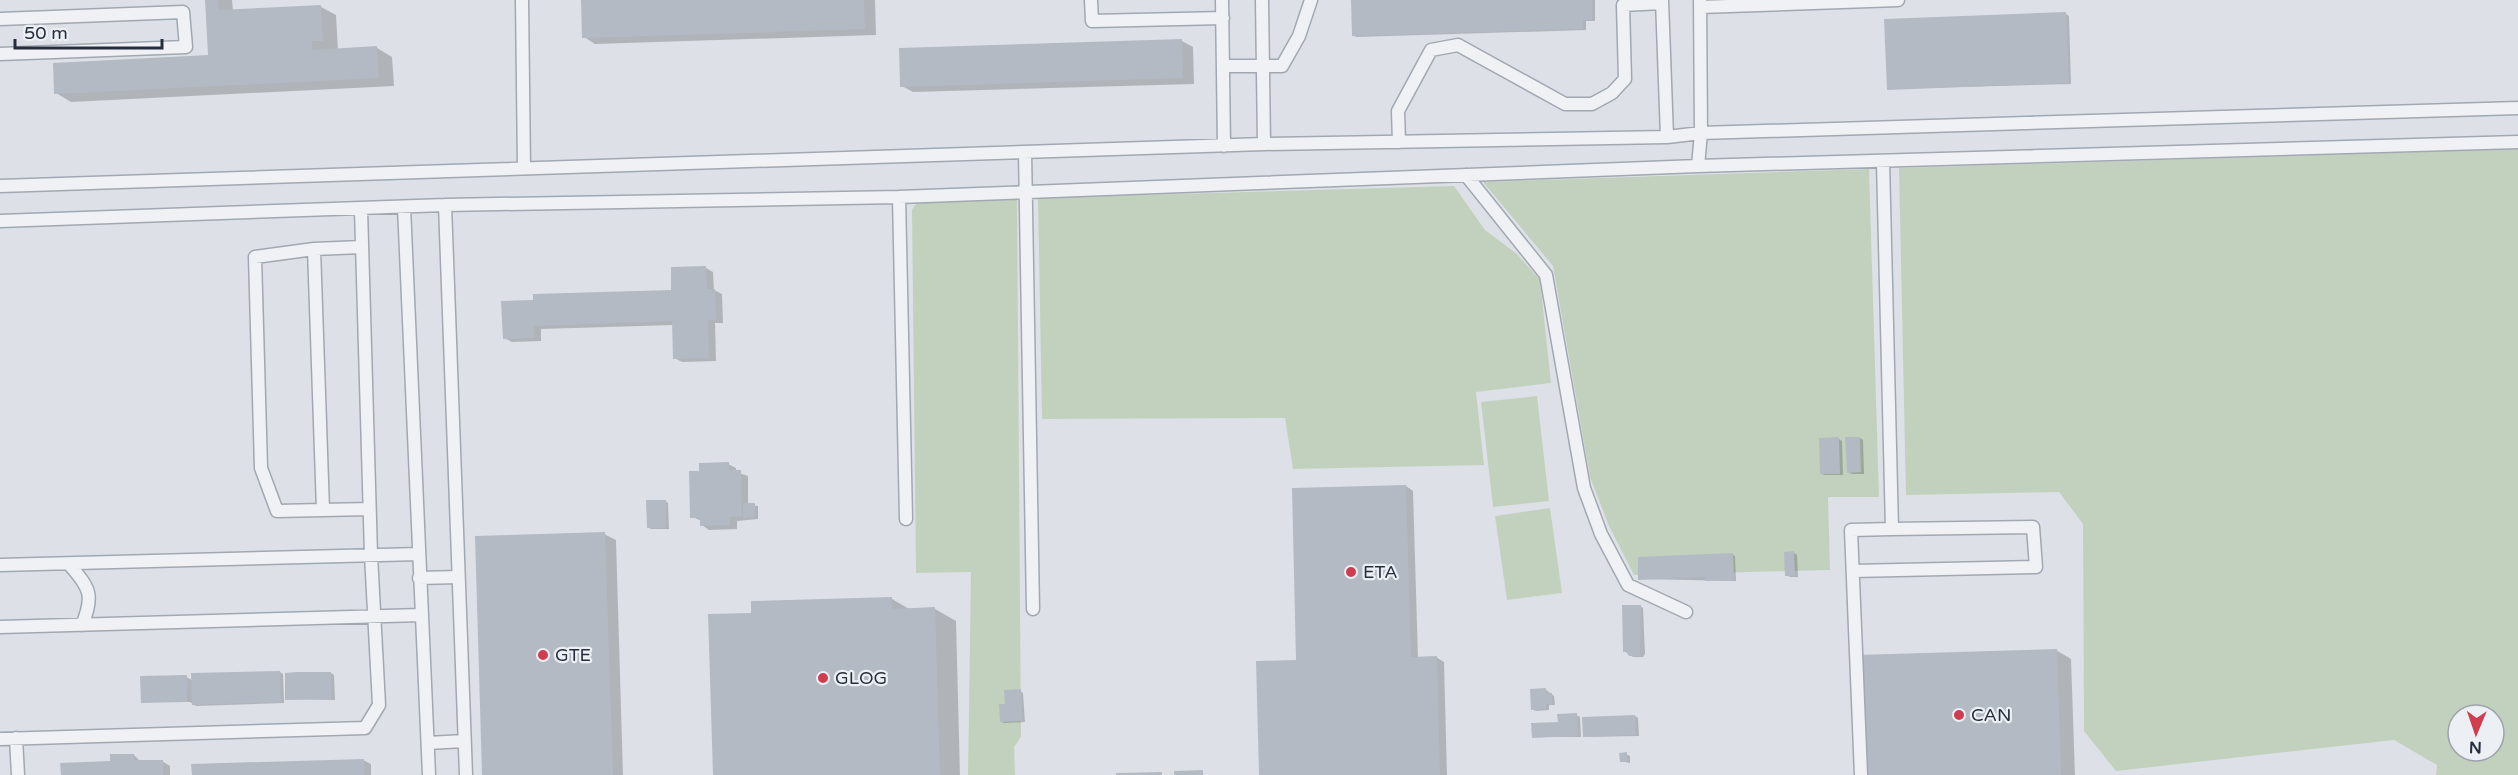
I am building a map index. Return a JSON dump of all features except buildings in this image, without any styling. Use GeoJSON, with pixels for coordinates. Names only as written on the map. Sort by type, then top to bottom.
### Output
{"type":"FeatureCollection","features":[{"type":"Feature","properties":{"kind":"lane"},"geometry":{"type":"LineString","coordinates":[[522,0],[524,168]]}},
{"type":"Feature","properties":{"kind":"lane"},"geometry":{"type":"LineString","coordinates":[[1091,0],[1092,21],[1223,18]]}},
{"type":"Feature","properties":{"kind":"lane"},"geometry":{"type":"LineString","coordinates":[[1222,0],[1224,146]]}},
{"type":"Feature","properties":{"kind":"lane"},"geometry":{"type":"LineString","coordinates":[[1262,0],[1264,144]]}},
{"type":"Feature","properties":{"kind":"lane"},"geometry":{"type":"LineString","coordinates":[[1223,66],[1282,66],[1299,36],[1311,0]]}},
{"type":"Feature","properties":{"kind":"lane"},"geometry":{"type":"LineString","coordinates":[[1698,166],[1701,133],[1700,3],[1898,0]]}},
{"type":"Feature","properties":{"kind":"lane"},"geometry":{"type":"LineString","coordinates":[[1399,142],[1398,111],[1431,50],[1458,45],[1565,104],[1592,104],[1612,93],[1625,79],[1623,5],[1662,2],[1667,137]]}},
{"type":"Feature","properties":{"kind":"lane"},"geometry":{"type":"LineString","coordinates":[[0,19],[183,12],[186,47],[0,54]]}},
{"type":"Feature","properties":{"kind":"lane"},"geometry":{"type":"LineString","coordinates":[[0,186],[1264,144],[1667,137],[1701,133],[2518,108]]}},
{"type":"Feature","properties":{"kind":"lane"},"geometry":{"type":"LineString","coordinates":[[0,221],[445,205],[899,197],[1698,166],[2518,142]]}},
{"type":"Feature","properties":{"kind":"lane"},"geometry":{"type":"LineString","coordinates":[[1026,152],[1032,609]]}},
{"type":"Feature","properties":{"kind":"lane"},"geometry":{"type":"LineString","coordinates":[[1883,162],[1892,529]]}},
{"type":"Feature","properties":{"kind":"lane"},"geometry":{"type":"LineString","coordinates":[[1466,175],[1546,275],[1584,488],[1601,534],[1628,585],[1686,612]]}},
{"type":"Feature","properties":{"kind":"lane"},"geometry":{"type":"LineString","coordinates":[[899,197],[906,519]]}},
{"type":"Feature","properties":{"kind":"lane"},"geometry":{"type":"LineString","coordinates":[[445,205],[466,775]]}},
{"type":"Feature","properties":{"kind":"lane"},"geometry":{"type":"LineString","coordinates":[[404,207],[429,775]]}},
{"type":"Feature","properties":{"kind":"lane"},"geometry":{"type":"LineString","coordinates":[[0,738],[365,728],[379,705],[369,509],[361,209]]}},
{"type":"Feature","properties":{"kind":"lane"},"geometry":{"type":"LineString","coordinates":[[362,247],[314,249],[255,257],[261,468],[277,511],[369,509]]}},
{"type":"Feature","properties":{"kind":"lane"},"geometry":{"type":"LineString","coordinates":[[314,249],[323,510]]}},
{"type":"Feature","properties":{"kind":"lane"},"geometry":{"type":"LineString","coordinates":[[1853,571],[2036,567],[2033,527],[1851,530],[1861,775]]}},
{"type":"Feature","properties":{"kind":"lane"},"geometry":{"type":"LineString","coordinates":[[0,566],[419,554]]}},
{"type":"Feature","properties":{"kind":"lane"},"geometry":{"type":"LineString","coordinates":[[69,564],[88,588],[90,605],[82,624]]}},
{"type":"Feature","properties":{"kind":"lane"},"geometry":{"type":"LineString","coordinates":[[419,578],[458,577]]}},
{"type":"Feature","properties":{"kind":"lane"},"geometry":{"type":"LineString","coordinates":[[0,627],[422,615]]}},
{"type":"Feature","properties":{"kind":"lane"},"geometry":{"type":"LineString","coordinates":[[16,738],[18,775]]}},
{"type":"Feature","properties":{"kind":"lane"},"geometry":{"type":"LineString","coordinates":[[428,743],[464,741]]}},
{"type":"Feature","properties":{"kind":"green space"},"geometry":{"type":"Polygon","coordinates":[[[2518,149],[2518,775],[2436,775],[2437,765],[2394,740],[2116,771],[2084,731],[2083,524],[2059,492],[1906,495],[1899,168],[2518,149]]]}},
{"type":"Feature","properties":{"kind":"green space"},"geometry":{"type":"Polygon","coordinates":[[[1869,169],[1879,497],[1828,497],[1830,570],[1634,575],[1609,526],[1590,477],[1553,266],[1483,182],[1869,169]]]}},
{"type":"Feature","properties":{"kind":"green space"},"geometry":{"type":"Polygon","coordinates":[[[1454,186],[1485,230],[1517,254],[1540,280],[1551,383],[1476,392],[1484,465],[1293,469],[1285,418],[1042,419],[1038,198],[1454,186]]]}},
{"type":"Feature","properties":{"kind":"green space"},"geometry":{"type":"Polygon","coordinates":[[[1017,198],[1021,737],[1014,747],[1015,775],[968,775],[971,572],[916,573],[912,210],[919,199],[1017,198]]]}},
{"type":"Feature","properties":{"kind":"green space"},"geometry":{"type":"Polygon","coordinates":[[[1537,396],[1549,501],[1493,507],[1481,402],[1537,396]]]}},
{"type":"Feature","properties":{"kind":"green space"},"geometry":{"type":"Polygon","coordinates":[[[1550,508],[1562,593],[1507,600],[1495,516],[1550,508]]]}},
{"type":"Feature","properties":{"kind":"place","name":"ETA"},"geometry":{"type":"Point","coordinates":[1351,572]}},
{"type":"Feature","properties":{"kind":"place","name":"GTE"},"geometry":{"type":"Point","coordinates":[543,655]}},
{"type":"Feature","properties":{"kind":"place","name":"GLOG"},"geometry":{"type":"Point","coordinates":[823,678]}},
{"type":"Feature","properties":{"kind":"place","name":"CAN"},"geometry":{"type":"Point","coordinates":[1959,715]}}]}
